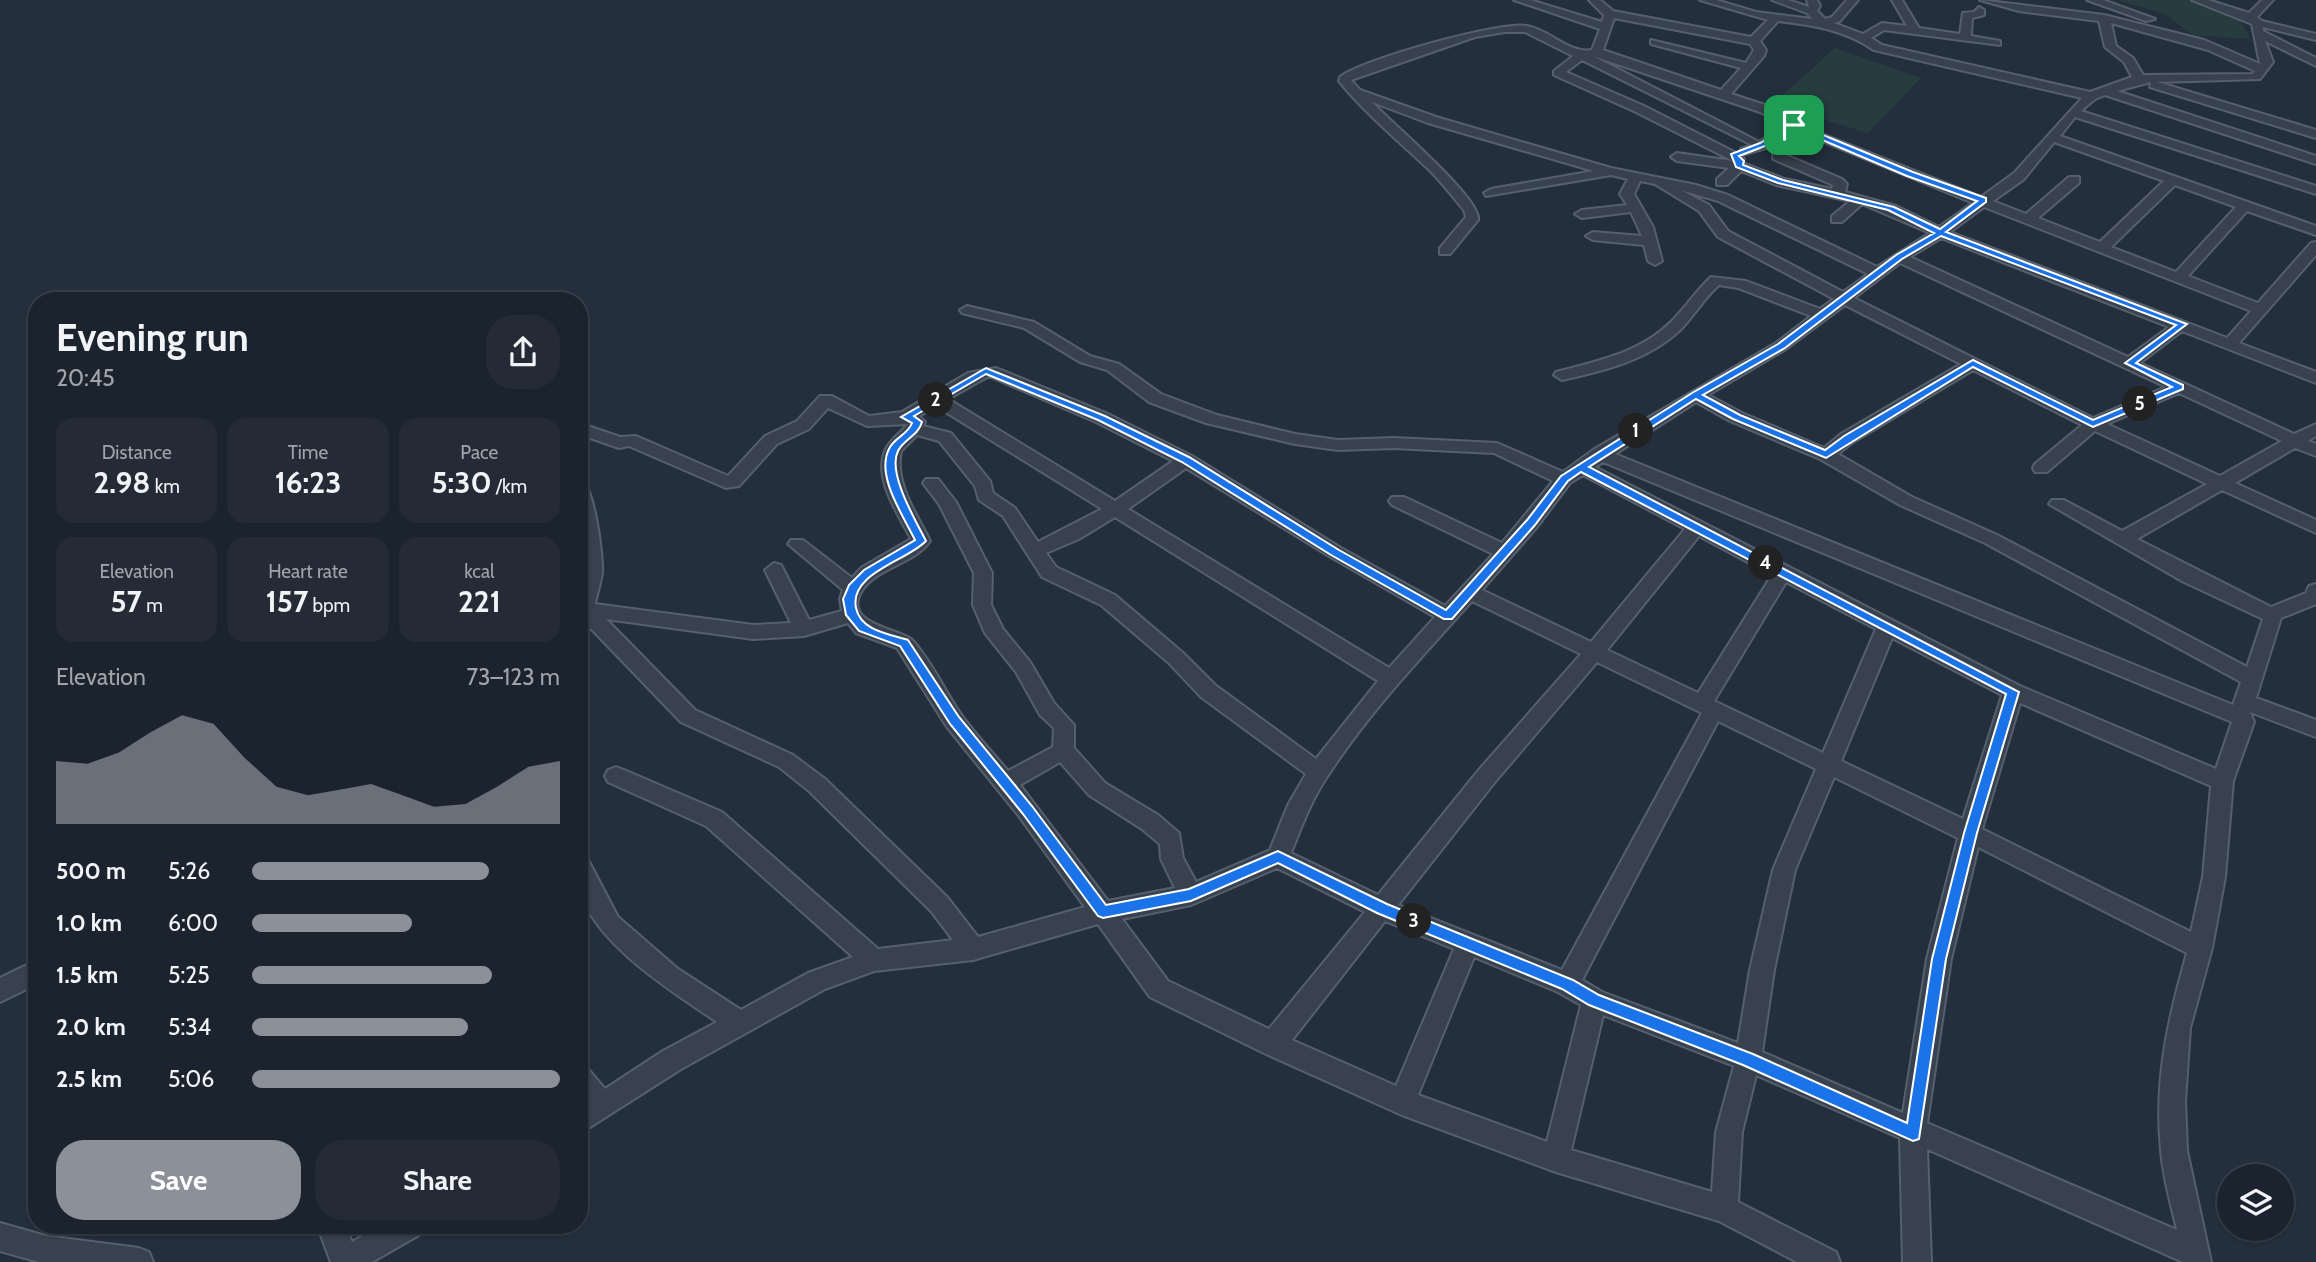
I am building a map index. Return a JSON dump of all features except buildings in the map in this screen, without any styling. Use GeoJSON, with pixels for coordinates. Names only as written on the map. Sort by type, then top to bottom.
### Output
{"type":"FeatureCollection","features":[{"type":"Feature","properties":{"kind":"street"},"geometry":{"type":"LineString","coordinates":[[1519,0],[1606,27]]}},
{"type":"Feature","properties":{"kind":"street"},"geometry":{"type":"LineString","coordinates":[[1594,0],[1610,14],[1754,41],[1760,50],[1727,100]]}},
{"type":"Feature","properties":{"kind":"street"},"geometry":{"type":"LineString","coordinates":[[1704,0],[1774,18],[1823,23],[1864,38],[1878,48],[2097,93],[2316,160]]}},
{"type":"Feature","properties":{"kind":"street"},"geometry":{"type":"LineString","coordinates":[[1777,0],[1811,5],[1823,23]]}},
{"type":"Feature","properties":{"kind":"street"},"geometry":{"type":"LineString","coordinates":[[1823,23],[1836,19],[1853,0]]}},
{"type":"Feature","properties":{"kind":"street"},"geometry":{"type":"LineString","coordinates":[[1897,0],[1914,29]]}},
{"type":"Feature","properties":{"kind":"street"},"geometry":{"type":"LineString","coordinates":[[2092,0],[2138,14],[2263,70]]}},
{"type":"Feature","properties":{"kind":"street"},"geometry":{"type":"LineString","coordinates":[[2197,0],[2255,24],[2316,37]]}},
{"type":"Feature","properties":{"kind":"street"},"geometry":{"type":"LineString","coordinates":[[588,1115],[672,1060],[817,981],[874,960],[973,948],[1103,912],[1191,895],[1278,857],[1299,805],[1318,772],[1391,679],[1505,552],[1564,479],[1599,454],[1781,346],[1899,257],[1940,233],[2019,176],[2073,111],[2097,93],[2138,79],[2256,77],[2267,62],[2255,24],[2268,0]]}},
{"type":"Feature","properties":{"kind":"street"},"geometry":{"type":"LineString","coordinates":[[1965,37],[1968,15],[1979,15],[1982,5],[2104,18],[2211,47]]}},
{"type":"Feature","properties":{"kind":"street"},"geometry":{"type":"LineString","coordinates":[[1597,52],[1610,14]]}},
{"type":"Feature","properties":{"kind":"street"},"geometry":{"type":"LineString","coordinates":[[1754,41],[1774,18]]}},
{"type":"Feature","properties":{"kind":"street"},"geometry":{"type":"LineString","coordinates":[[2104,18],[2111,47],[2129,61],[2138,79],[2316,134]]}},
{"type":"Feature","properties":{"kind":"street"},"geometry":{"type":"LineString","coordinates":[[2255,24],[2316,64]]}},
{"type":"Feature","properties":{"kind":"street"},"geometry":{"type":"LineString","coordinates":[[1864,38],[1882,26],[1996,43]]}},
{"type":"Feature","properties":{"kind":"street"},"geometry":{"type":"LineString","coordinates":[[1445,251],[1472,217],[1470,209],[1430,163],[1400,139],[1355,92],[1345,81],[1346,77],[1473,34],[1527,29],[1754,141]]}},
{"type":"Feature","properties":{"kind":"street"},"geometry":{"type":"LineString","coordinates":[[2152,31],[2144,39],[2195,54]]}},
{"type":"Feature","properties":{"kind":"street"},"geometry":{"type":"LineString","coordinates":[[1655,42],[1749,67]]}},
{"type":"Feature","properties":{"kind":"street"},"geometry":{"type":"LineString","coordinates":[[2263,310],[2104,246],[1910,174],[1763,109],[1727,100],[1597,52],[1581,55],[1558,73],[1640,109],[1736,161],[1781,181],[1891,209],[1940,233],[2182,324],[2316,379]]}},
{"type":"Feature","properties":{"kind":"street"},"geometry":{"type":"LineString","coordinates":[[1355,92],[1412,114],[1609,171],[1661,184],[1696,189],[1723,198],[1878,274]]}},
{"type":"Feature","properties":{"kind":"street"},"geometry":{"type":"LineString","coordinates":[[2073,111],[2316,190]]}},
{"type":"Feature","properties":{"kind":"street"},"geometry":{"type":"LineString","coordinates":[[1722,182],[1736,161],[1794,125]]}},
{"type":"Feature","properties":{"kind":"street"},"geometry":{"type":"LineString","coordinates":[[2052,136],[2316,231]]}},
{"type":"Feature","properties":{"kind":"street"},"geometry":{"type":"LineString","coordinates":[[1777,156],[1837,182],[1840,184],[1838,194]]}},
{"type":"Feature","properties":{"kind":"street"},"geometry":{"type":"LineString","coordinates":[[1677,157],[1736,161]]}},
{"type":"Feature","properties":{"kind":"street"},"geometry":{"type":"LineString","coordinates":[[1491,193],[1609,171]]}},
{"type":"Feature","properties":{"kind":"street"},"geometry":{"type":"LineString","coordinates":[[1635,178],[1627,194],[1650,241],[1655,261]]}},
{"type":"Feature","properties":{"kind":"street"},"geometry":{"type":"LineString","coordinates":[[2030,218],[2074,180]]}},
{"type":"Feature","properties":{"kind":"street"},"geometry":{"type":"LineString","coordinates":[[2104,246],[2172,181]]}},
{"type":"Feature","properties":{"kind":"street"},"geometry":{"type":"LineString","coordinates":[[1661,184],[1704,208],[1723,234],[1844,298],[2093,424],[2316,527]]}},
{"type":"Feature","properties":{"kind":"street"},"geometry":{"type":"LineString","coordinates":[[1837,219],[1860,199]]}},
{"type":"Feature","properties":{"kind":"street"},"geometry":{"type":"LineString","coordinates":[[2180,276],[2244,206]]}},
{"type":"Feature","properties":{"kind":"street"},"geometry":{"type":"LineString","coordinates":[[1582,214],[1635,208]]}},
{"type":"Feature","properties":{"kind":"street"},"geometry":{"type":"LineString","coordinates":[[1592,236],[1650,241]]}},
{"type":"Feature","properties":{"kind":"street"},"geometry":{"type":"LineString","coordinates":[[2230,344],[2263,310],[2316,246]]}},
{"type":"Feature","properties":{"kind":"street"},"geometry":{"type":"LineString","coordinates":[[1899,257],[2316,451]]}},
{"type":"Feature","properties":{"kind":"street"},"geometry":{"type":"LineString","coordinates":[[1562,375],[1605,365],[1644,347],[1672,330],[1716,281],[1741,284],[1821,315]]}},
{"type":"Feature","properties":{"kind":"street"},"geometry":{"type":"LineString","coordinates":[[967,310],[1029,325],[1085,359],[1113,367],[1155,398],[1212,419],[1295,439],[1338,445],[1405,443],[1497,448],[1564,479]]}},
{"type":"Feature","properties":{"kind":"street"},"geometry":{"type":"LineString","coordinates":[[2130,363],[2182,324]]}},
{"type":"Feature","properties":{"kind":"street"},"geometry":{"type":"LineString","coordinates":[[1826,455],[1847,438],[1973,363]]}},
{"type":"Feature","properties":{"kind":"street"},"geometry":{"type":"LineString","coordinates":[[1448,616],[1335,552],[1186,460],[1102,418],[990,371],[974,376],[937,399],[911,423],[896,445],[890,456],[890,466],[896,490],[920,541],[868,573],[853,588],[849,599],[852,615],[863,628],[880,637],[904,643],[954,721],[1005,783],[1159,989],[1402,1102],[1556,1159],[1724,1209],[1826,1262]]}},
{"type":"Feature","properties":{"kind":"street"},"geometry":{"type":"LineString","coordinates":[[2041,468],[2093,424],[2180,387]]}},
{"type":"Feature","properties":{"kind":"street"},"geometry":{"type":"LineString","coordinates":[[1696,395],[1736,417],[1826,455],[1906,501],[1991,539],[2251,678]]}},
{"type":"Feature","properties":{"kind":"street"},"geometry":{"type":"LineString","coordinates":[[937,399],[1065,475],[1114,509],[1391,679]]}},
{"type":"Feature","properties":{"kind":"street"},"geometry":{"type":"LineString","coordinates":[[588,431],[619,443],[630,440],[726,482],[733,482],[771,440],[803,425],[826,400],[867,421],[911,423],[944,437],[984,485],[985,496],[1009,512],[1021,535],[1035,550],[1049,572],[1108,600],[1176,658],[1208,691],[1318,772]]}},
{"type":"Feature","properties":{"kind":"street"},"geometry":{"type":"LineString","coordinates":[[2123,539],[2297,443],[2316,429]]}},
{"type":"Feature","properties":{"kind":"street"},"geometry":{"type":"LineString","coordinates":[[1599,454],[2242,709],[2316,729]]}},
{"type":"Feature","properties":{"kind":"street"},"geometry":{"type":"LineString","coordinates":[[1035,550],[1048,547],[1114,509],[1186,460]]}},
{"type":"Feature","properties":{"kind":"street"},"geometry":{"type":"LineString","coordinates":[[1581,467],[2013,692],[2222,781]]}},
{"type":"Feature","properties":{"kind":"street"},"geometry":{"type":"LineString","coordinates":[[932,483],[947,502],[983,573],[982,604],[995,633],[1023,667],[1047,709],[1064,725],[1063,751],[1097,789],[1150,822],[1171,840],[1172,859],[1191,895]]}},
{"type":"Feature","properties":{"kind":"street"},"geometry":{"type":"LineString","coordinates":[[1398,500],[1505,552]]}},
{"type":"Feature","properties":{"kind":"street"},"geometry":{"type":"LineString","coordinates":[[2057,504],[2189,576],[2271,615],[2273,622],[2251,678],[2242,709],[2244,722],[2222,781],[2214,877],[2200,948],[2178,1028],[2172,1101],[2174,1151],[2197,1257]]}},
{"type":"Feature","properties":{"kind":"street"},"geometry":{"type":"LineString","coordinates":[[588,526],[593,570],[588,586]]}},
{"type":"Feature","properties":{"kind":"street"},"geometry":{"type":"LineString","coordinates":[[1273,1044],[1486,777],[1595,651],[1696,527]]}},
{"type":"Feature","properties":{"kind":"street"},"geometry":{"type":"LineString","coordinates":[[797,544],[853,588]]}},
{"type":"Feature","properties":{"kind":"street"},"geometry":{"type":"LineString","coordinates":[[774,570],[804,629]]}},
{"type":"Feature","properties":{"kind":"street"},"geometry":{"type":"LineString","coordinates":[[1567,984],[1708,707],[1783,572]]}},
{"type":"Feature","properties":{"kind":"street"},"geometry":{"type":"LineString","coordinates":[[1469,592],[1970,833],[2200,948]]}},
{"type":"Feature","properties":{"kind":"street"},"geometry":{"type":"LineString","coordinates":[[2271,615],[2315,595]]}},
{"type":"Feature","properties":{"kind":"street"},"geometry":{"type":"LineString","coordinates":[[588,610],[753,632],[804,629],[852,615]]}},
{"type":"Feature","properties":{"kind":"street"},"geometry":{"type":"LineString","coordinates":[[588,616],[688,716],[786,761],[817,785],[939,904],[973,948]]}},
{"type":"Feature","properties":{"kind":"street"},"geometry":{"type":"LineString","coordinates":[[1724,1209],[1730,1132],[1748,1059],[1762,970],[1784,870],[1887,627]]}},
{"type":"Feature","properties":{"kind":"street"},"geometry":{"type":"LineString","coordinates":[[1917,1262],[1913,1133],[1939,959],[1970,833],[2013,692]]}},
{"type":"Feature","properties":{"kind":"street"},"geometry":{"type":"LineString","coordinates":[[1005,783],[1063,751]]}},
{"type":"Feature","properties":{"kind":"street"},"geometry":{"type":"LineString","coordinates":[[616,776],[714,819],[874,960]]}},
{"type":"Feature","properties":{"kind":"street"},"geometry":{"type":"LineString","coordinates":[[1278,857],[1382,909],[1567,984],[1594,1000],[1748,1059],[2197,1257]]}},
{"type":"Feature","properties":{"kind":"street"},"geometry":{"type":"LineString","coordinates":[[588,882],[610,924],[670,977],[741,1024]]}},
{"type":"Feature","properties":{"kind":"street"},"geometry":{"type":"LineString","coordinates":[[1402,1102],[1468,943]]}},
{"type":"Feature","properties":{"kind":"street"},"geometry":{"type":"LineString","coordinates":[[0,991],[28,976]]}},
{"type":"Feature","properties":{"kind":"street"},"geometry":{"type":"LineString","coordinates":[[1556,1159],[1594,1000]]}},
{"type":"Feature","properties":{"kind":"street"},"geometry":{"type":"LineString","coordinates":[[588,1088],[603,1106]]}},
{"type":"Feature","properties":{"kind":"street"},"geometry":{"type":"LineString","coordinates":[[334,1234],[345,1262],[393,1234]]}},
{"type":"Feature","properties":{"kind":"street"},"geometry":{"type":"LineString","coordinates":[[0,1237],[40,1256],[139,1262]]}},
{"type":"Feature","properties":{"kind":"green space"},"geometry":{"type":"Polygon","coordinates":[[[2117,0],[2195,0],[2235,13],[2251,39],[2193,35],[2165,14],[2117,0]]]}},
{"type":"Feature","properties":{"kind":"green space"},"geometry":{"type":"Polygon","coordinates":[[[1835,48],[1921,78],[1868,133],[1773,104],[1835,48]]]}},
{"type":"Feature","properties":{"kind":"route"},"geometry":{"type":"LineString","coordinates":[[1794,125],[1762,145],[1734,155],[1741,161],[1739,166],[1781,181],[1891,209],[1940,233],[2182,324],[2130,363],[2180,387],[2093,424],[1973,363],[1847,438],[1826,455],[1736,417],[1696,395],[1581,467],[2013,692],[1970,833],[1939,959],[1913,1133],[1748,1059],[1594,1000],[1567,984],[1382,909],[1278,857],[1204,887],[1191,895],[1103,912],[1027,810],[954,721],[923,668],[904,643],[880,637],[863,628],[852,615],[849,599],[853,588],[868,573],[920,541],[896,490],[890,466],[890,456],[896,445],[915,429],[917,422],[906,417],[986,370],[1102,418],[1186,460],[1335,552],[1448,616],[1531,523],[1564,479],[1599,454],[1647,424],[1696,395],[1781,346],[1899,257],[1940,233],[1983,200],[1910,174],[1794,125]]}}]}
